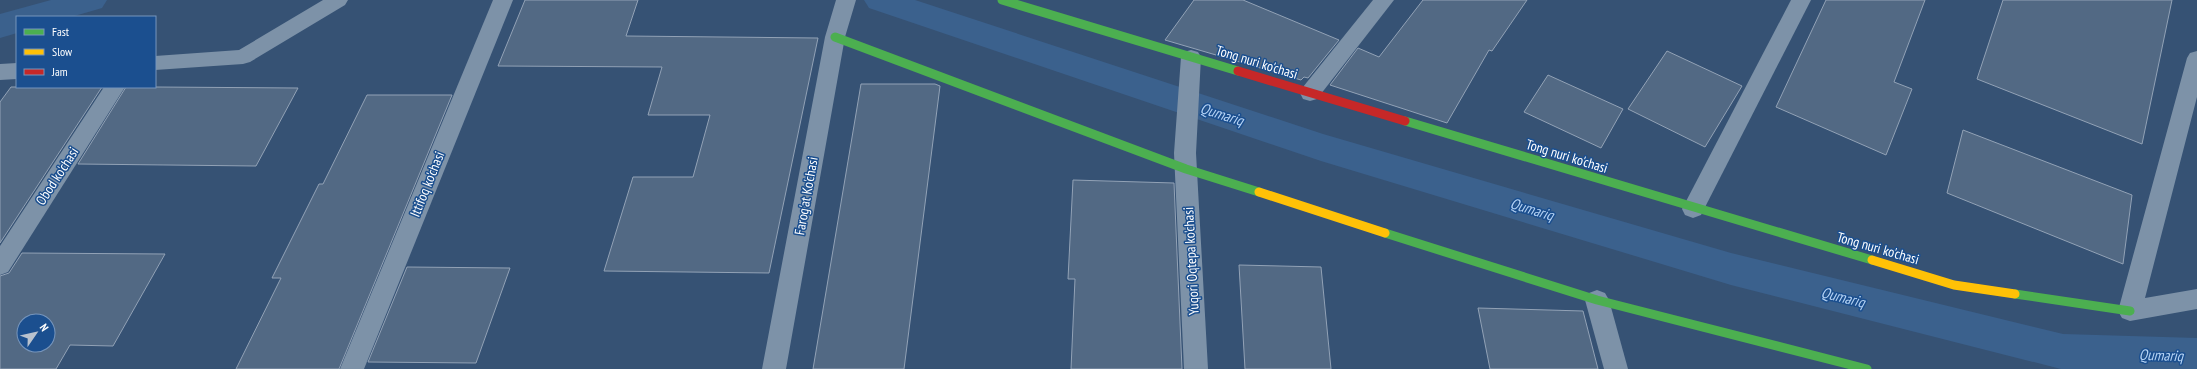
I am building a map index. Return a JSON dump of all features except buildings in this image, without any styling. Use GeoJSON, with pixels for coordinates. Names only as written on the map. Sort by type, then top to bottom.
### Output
{"type":"FeatureCollection","features":[{"type":"Feature","properties":{"kind":"street"},"geometry":{"type":"LineString","coordinates":[[156,63],[243,57],[338,0]]}},
{"type":"Feature","properties":{"kind":"street","name":"Ittifoq ko'chasi"},"geometry":{"type":"LineString","coordinates":[[352,369],[504,0]]}},
{"type":"Feature","properties":{"kind":"street","name":"Farog'at Ko'chasi"},"geometry":{"type":"LineString","coordinates":[[774,369],[837,30],[846,0]]}},
{"type":"Feature","properties":{"kind":"street","name":"Tong nuri ko'chasi"},"geometry":{"type":"LineString","coordinates":[[1002,0],[1954,285],[2130,311]]}},
{"type":"Feature","properties":{"kind":"street"},"geometry":{"type":"LineString","coordinates":[[1310,93],[1384,0]]}},
{"type":"Feature","properties":{"kind":"street"},"geometry":{"type":"LineString","coordinates":[[1693,208],[1801,0]]}},
{"type":"Feature","properties":{"kind":"street"},"geometry":{"type":"LineString","coordinates":[[837,30],[1186,161],[1597,300],[1867,369]]}},
{"type":"Feature","properties":{"kind":"street","name":"Yuqori Oqtepa ko'chasi"},"geometry":{"type":"LineString","coordinates":[[1191,57],[1186,161],[1196,369]]}},
{"type":"Feature","properties":{"kind":"street"},"geometry":{"type":"LineString","coordinates":[[2197,58],[2130,311],[2197,299]]}},
{"type":"Feature","properties":{"kind":"street"},"geometry":{"type":"LineString","coordinates":[[0,72],[16,71]]}},
{"type":"Feature","properties":{"kind":"street","name":"Obod ko'chasi"},"geometry":{"type":"LineString","coordinates":[[0,266],[113,88]]}},
{"type":"Feature","properties":{"kind":"street"},"geometry":{"type":"LineString","coordinates":[[1597,300],[1616,369]]}},
{"type":"Feature","properties":{"kind":"waterway"},"geometry":{"type":"LineString","coordinates":[[35,16],[91,0]]}},
{"type":"Feature","properties":{"kind":"waterway","name":"Qumariq"},"geometry":{"type":"LineString","coordinates":[[880,0],[1321,147],[1731,269],[2063,352],[2197,356]]}},
{"type":"Feature","properties":{"kind":"waterway"},"geometry":{"type":"LineString","coordinates":[[0,26],[16,21]]}},
{"type":"Feature","properties":{"kind":"traffic: fast"},"geometry":{"type":"LineString","coordinates":[[1002,0],[1238,71]]}},
{"type":"Feature","properties":{"kind":"traffic: fast"},"geometry":{"type":"LineString","coordinates":[[835,37],[1186,169],[1259,192]]}},
{"type":"Feature","properties":{"kind":"traffic: fast"},"geometry":{"type":"LineString","coordinates":[[1405,121],[1872,260]]}},
{"type":"Feature","properties":{"kind":"traffic: fast"},"geometry":{"type":"LineString","coordinates":[[1385,233],[1597,300],[1867,369]]}},
{"type":"Feature","properties":{"kind":"traffic: fast"},"geometry":{"type":"LineString","coordinates":[[2015,294],[2130,311]]}},
{"type":"Feature","properties":{"kind":"traffic: slow"},"geometry":{"type":"LineString","coordinates":[[1259,192],[1385,233]]}},
{"type":"Feature","properties":{"kind":"traffic: slow"},"geometry":{"type":"LineString","coordinates":[[1872,260],[1954,285],[2015,294]]}},
{"type":"Feature","properties":{"kind":"traffic: jam"},"geometry":{"type":"LineString","coordinates":[[1238,71],[1405,121]]}}]}
